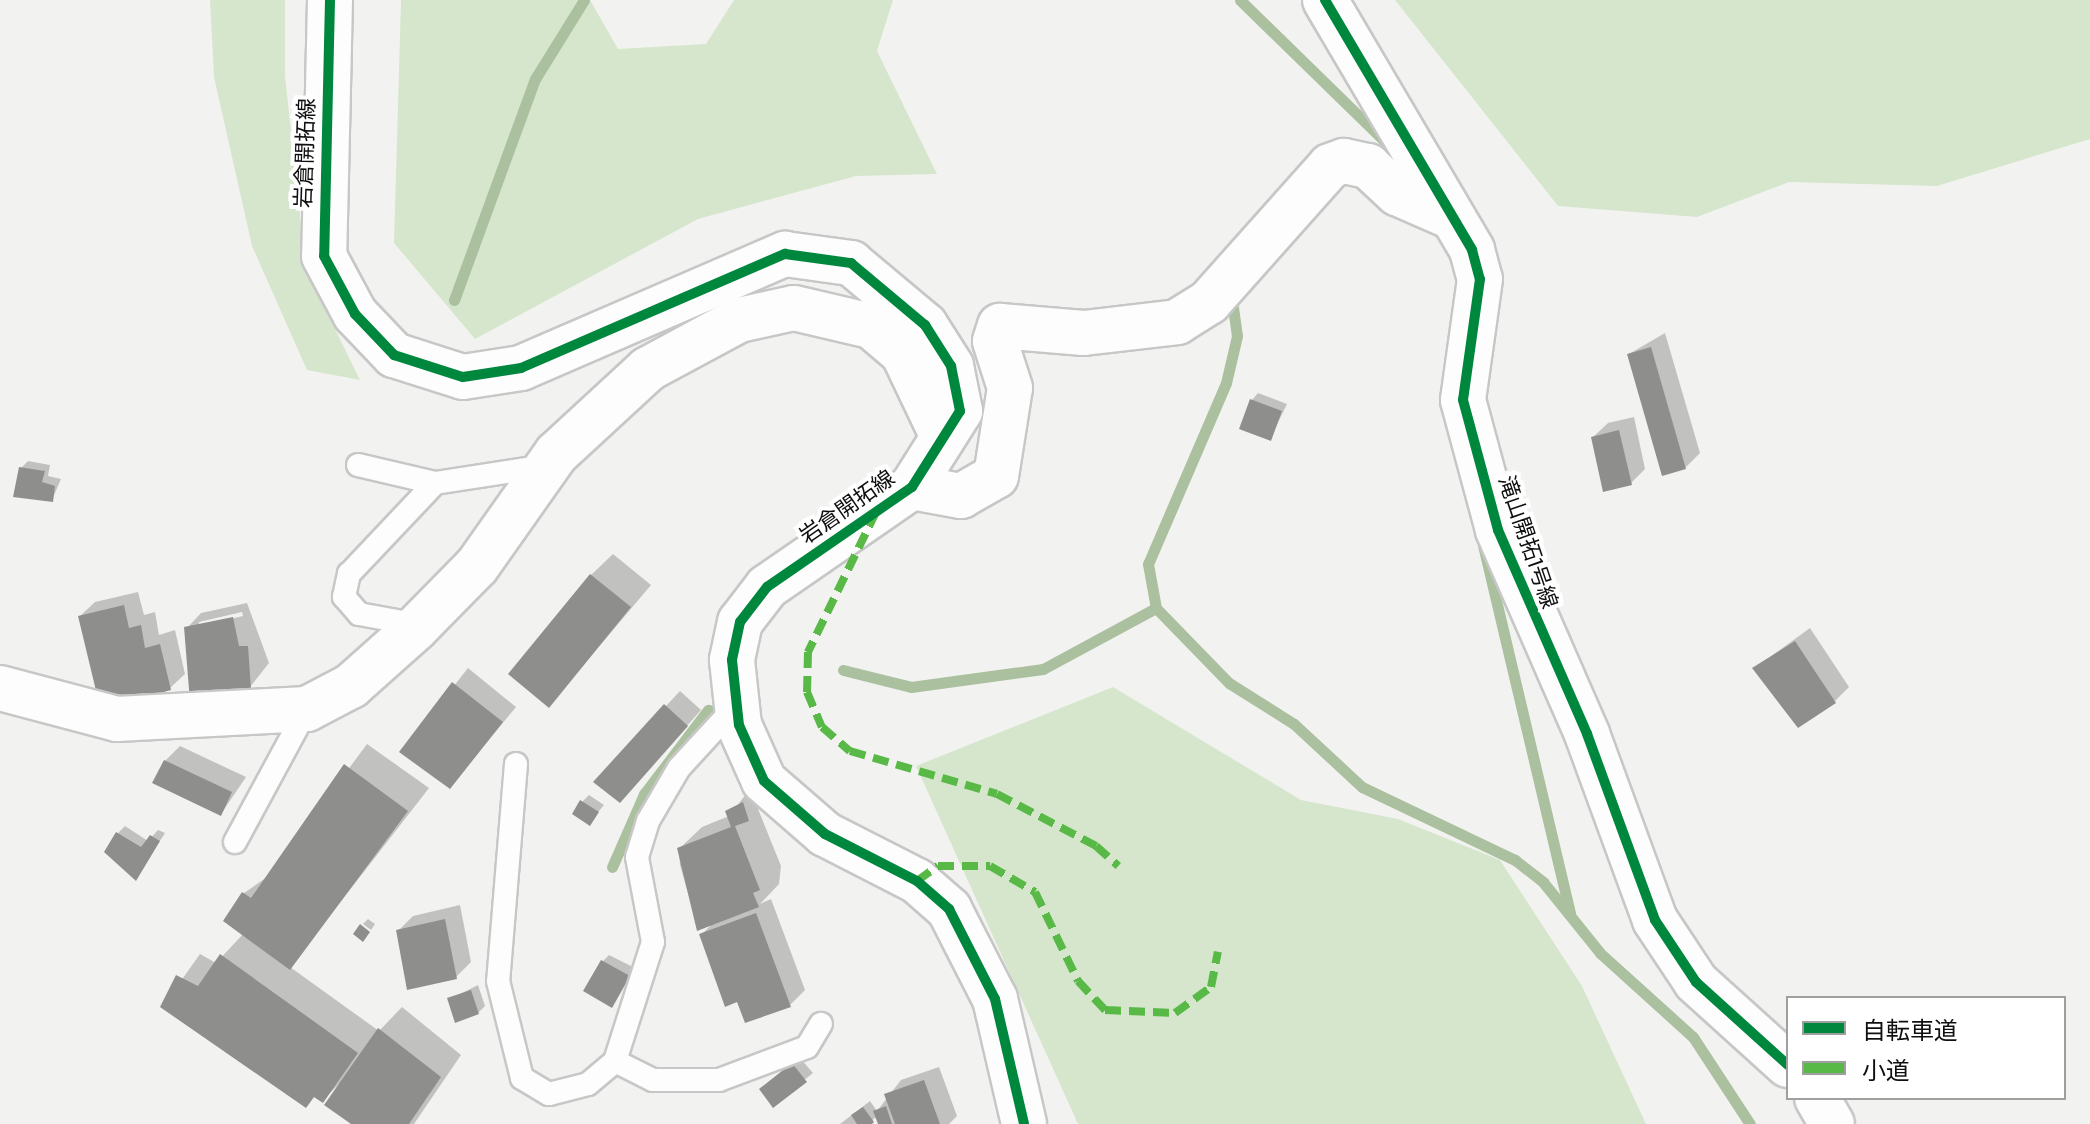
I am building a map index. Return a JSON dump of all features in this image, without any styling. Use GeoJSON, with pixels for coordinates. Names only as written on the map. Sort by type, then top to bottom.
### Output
{"type":"FeatureCollection","features":[{"type":"Feature","properties":{"kind":"street","name":"岩倉開拓線"},"geometry":{"type":"LineString","coordinates":[[330,0],[324,256],[355,314],[394,355],[463,377],[521,368],[785,254],[851,263],[925,325],[951,366],[960,411],[912,487],[767,587],[740,622],[732,660],[737,706],[764,781],[825,834],[917,881],[949,909],[995,999],[1024,1124]]}},
{"type":"Feature","properties":{"kind":"street","name":"滝山開拓1号線"},"geometry":{"type":"LineString","coordinates":[[1325,0],[1452,217],[1480,279],[1463,400],[1498,530],[1544,647],[1587,734],[1655,920],[1696,982],[1786,1063]]}},
{"type":"Feature","properties":{"kind":"street"},"geometry":{"type":"LineString","coordinates":[[912,487],[961,496],[996,476],[1010,388],[995,341],[1000,326],[1084,333],[1177,322],[1209,302],[1330,166],[1344,161],[1368,166],[1397,193],[1452,217]]}},
{"type":"Feature","properties":{"kind":"street"},"geometry":{"type":"LineString","coordinates":[[0,688],[117,719],[307,709],[351,686],[419,625],[477,566],[548,465],[648,369],[739,320],[794,308],[871,326],[903,353],[943,437]]}},
{"type":"Feature","properties":{"kind":"street"},"geometry":{"type":"LineString","coordinates":[[1818,1100],[1832,1124]]}},
{"type":"Feature","properties":{"kind":"lane"},"geometry":{"type":"LineString","coordinates":[[358,465],[435,483],[548,465]]}},
{"type":"Feature","properties":{"kind":"lane"},"geometry":{"type":"LineString","coordinates":[[419,625],[359,614],[344,597],[349,574],[435,483]]}},
{"type":"Feature","properties":{"kind":"lane"},"geometry":{"type":"LineString","coordinates":[[516,764],[498,981],[502,1018],[522,1078],[549,1094],[588,1084],[615,1061],[653,942],[637,857],[648,821],[679,768],[737,706]]}},
{"type":"Feature","properties":{"kind":"lane"},"geometry":{"type":"LineString","coordinates":[[235,842],[307,709]]}},
{"type":"Feature","properties":{"kind":"lane"},"geometry":{"type":"LineString","coordinates":[[615,1061],[653,1080],[719,1080],[807,1047],[821,1024]]}},
{"type":"Feature","properties":{"kind":"green space"},"geometry":{"type":"Polygon","coordinates":[[[210,0],[285,0],[285,76],[306,270],[360,380],[307,370],[252,246],[214,77],[210,0]]]}},
{"type":"Feature","properties":{"kind":"green space"},"geometry":{"type":"Polygon","coordinates":[[[401,0],[590,0],[618,49],[706,44],[734,0],[893,0],[877,51],[937,174],[856,176],[698,219],[475,339],[394,243],[401,0]]]}},
{"type":"Feature","properties":{"kind":"green space"},"geometry":{"type":"Polygon","coordinates":[[[1395,0],[2090,0],[2090,139],[1937,186],[1789,182],[1697,217],[1558,206],[1395,0]]]}},
{"type":"Feature","properties":{"kind":"green space"},"geometry":{"type":"Polygon","coordinates":[[[1113,687],[1301,800],[1398,819],[1500,860],[1582,986],[1646,1124],[1078,1124],[916,766],[1113,687]]]}},
{"type":"Feature","properties":{"kind":"building"},"geometry":{"type":"Polygon","coordinates":[[[1651,347],[1686,469],[1662,476],[1627,354],[1651,347]]]}},
{"type":"Feature","properties":{"kind":"building"},"geometry":{"type":"Polygon","coordinates":[[[1250,399],[1282,411],[1271,441],[1239,429],[1250,399]]]}},
{"type":"Feature","properties":{"kind":"building"},"geometry":{"type":"Polygon","coordinates":[[[1619,430],[1632,485],[1603,492],[1591,437],[1619,430]]]}},
{"type":"Feature","properties":{"kind":"building"},"geometry":{"type":"Polygon","coordinates":[[[19,467],[45,471],[42,482],[55,486],[53,502],[13,497],[19,467]]]}},
{"type":"Feature","properties":{"kind":"building"},"geometry":{"type":"Polygon","coordinates":[[[590,574],[631,607],[549,708],[508,674],[590,574]]]}},
{"type":"Feature","properties":{"kind":"building"},"geometry":{"type":"Polygon","coordinates":[[[124,605],[129,628],[141,625],[145,648],[160,644],[171,690],[121,704],[119,694],[98,699],[78,616],[124,605]]]}},
{"type":"Feature","properties":{"kind":"building"},"geometry":{"type":"Polygon","coordinates":[[[233,617],[239,646],[248,646],[251,689],[190,702],[184,627],[233,617]]]}},
{"type":"Feature","properties":{"kind":"building"},"geometry":{"type":"Polygon","coordinates":[[[1795,641],[1836,703],[1798,728],[1752,668],[1795,641]]]}},
{"type":"Feature","properties":{"kind":"building"},"geometry":{"type":"Polygon","coordinates":[[[452,682],[503,722],[450,789],[399,752],[452,682]]]}},
{"type":"Feature","properties":{"kind":"building"},"geometry":{"type":"Polygon","coordinates":[[[664,704],[688,726],[620,803],[593,782],[664,704]]]}},
{"type":"Feature","properties":{"kind":"building"},"geometry":{"type":"Polygon","coordinates":[[[164,760],[232,792],[221,816],[152,783],[164,760]]]}},
{"type":"Feature","properties":{"kind":"building"},"geometry":{"type":"Polygon","coordinates":[[[344,764],[408,811],[290,970],[223,921],[242,892],[251,898],[344,764]]]}},
{"type":"Feature","properties":{"kind":"building"},"geometry":{"type":"Polygon","coordinates":[[[580,800],[599,812],[590,826],[572,814],[580,800]]]}},
{"type":"Feature","properties":{"kind":"building"},"geometry":{"type":"Polygon","coordinates":[[[743,802],[749,821],[735,826],[760,890],[753,893],[759,907],[697,931],[677,848],[731,827],[725,811],[743,802]]]}},
{"type":"Feature","properties":{"kind":"building"},"geometry":{"type":"Polygon","coordinates":[[[116,832],[141,847],[150,835],[160,841],[136,881],[104,852],[116,832]]]}},
{"type":"Feature","properties":{"kind":"building"},"geometry":{"type":"Polygon","coordinates":[[[756,913],[791,1007],[745,1023],[737,1002],[725,1007],[699,934],[756,913]]]}},
{"type":"Feature","properties":{"kind":"building"},"geometry":{"type":"Polygon","coordinates":[[[445,919],[457,979],[407,990],[396,930],[445,919]]]}},
{"type":"Feature","properties":{"kind":"building"},"geometry":{"type":"Polygon","coordinates":[[[360,924],[370,932],[363,942],[353,934],[360,924]]]}},
{"type":"Feature","properties":{"kind":"building"},"geometry":{"type":"Polygon","coordinates":[[[220,954],[358,1053],[323,1103],[314,1097],[306,1108],[160,1007],[176,975],[198,986],[220,954]]]}},
{"type":"Feature","properties":{"kind":"building"},"geometry":{"type":"Polygon","coordinates":[[[601,960],[630,976],[612,1008],[583,991],[601,960]]]}},
{"type":"Feature","properties":{"kind":"building"},"geometry":{"type":"Polygon","coordinates":[[[471,990],[479,1014],[455,1023],[447,998],[471,990]]]}},
{"type":"Feature","properties":{"kind":"building"},"geometry":{"type":"Polygon","coordinates":[[[378,1028],[441,1077],[409,1124],[351,1124],[324,1105],[378,1028]]]}},
{"type":"Feature","properties":{"kind":"building"},"geometry":{"type":"Polygon","coordinates":[[[792,1063],[807,1082],[773,1108],[759,1089],[792,1063]]]}},
{"type":"Feature","properties":{"kind":"building"},"geometry":{"type":"Polygon","coordinates":[[[924,1080],[940,1124],[895,1124],[884,1094],[924,1080]]]}},
{"type":"Feature","properties":{"kind":"building"},"geometry":{"type":"Polygon","coordinates":[[[886,1106],[892,1124],[878,1124],[873,1111],[886,1106]]]}},
{"type":"Feature","properties":{"kind":"building"},"geometry":{"type":"Polygon","coordinates":[[[863,1107],[874,1122],[872,1124],[857,1124],[851,1115],[863,1107]]]}},
{"type":"Feature","properties":{"kind":"waterway"},"geometry":{"type":"LineString","coordinates":[[454,300],[535,79],[584,0]]}},
{"type":"Feature","properties":{"kind":"waterway"},"geometry":{"type":"LineString","coordinates":[[1240,0],[1395,151]]}},
{"type":"Feature","properties":{"kind":"waterway"},"geometry":{"type":"LineString","coordinates":[[1231,293],[1237,336],[1226,383],[1148,564],[1156,608],[1229,683],[1294,724],[1362,787],[1515,860],[1543,882],[1600,953],[1693,1037],[1750,1124]]}},
{"type":"Feature","properties":{"kind":"waterway"},"geometry":{"type":"LineString","coordinates":[[1483,545],[1570,913]]}},
{"type":"Feature","properties":{"kind":"waterway"},"geometry":{"type":"LineString","coordinates":[[843,670],[911,687],[1043,669],[1156,608]]}},
{"type":"Feature","properties":{"kind":"waterway"},"geometry":{"type":"LineString","coordinates":[[612,867],[644,794],[708,710]]}},
{"type":"Feature","properties":{"kind":"marked path"},"geometry":{"type":"LineString","coordinates":[[876,512],[808,652],[807,692],[822,727],[850,751],[997,794],[1096,846],[1118,866]]}},
{"type":"Feature","properties":{"kind":"marked path"},"geometry":{"type":"LineString","coordinates":[[917,881],[938,866],[990,866],[1035,892],[1078,981],[1105,1010],[1175,1013],[1211,987],[1218,952]]}},
{"type":"Feature","properties":{"kind":"cycle path"},"geometry":{"type":"LineString","coordinates":[[330,0],[324,256],[355,314],[394,355],[463,377],[521,368],[785,254],[851,263],[925,325],[951,366],[960,411],[912,487],[767,587],[740,622],[732,660],[739,725],[764,781],[825,834],[917,881],[949,909],[995,999],[1024,1124]]}},
{"type":"Feature","properties":{"kind":"cycle path"},"geometry":{"type":"LineString","coordinates":[[1325,0],[1472,250],[1480,279],[1463,400],[1498,530],[1587,734],[1655,920],[1696,982],[1786,1063]]}}]}
